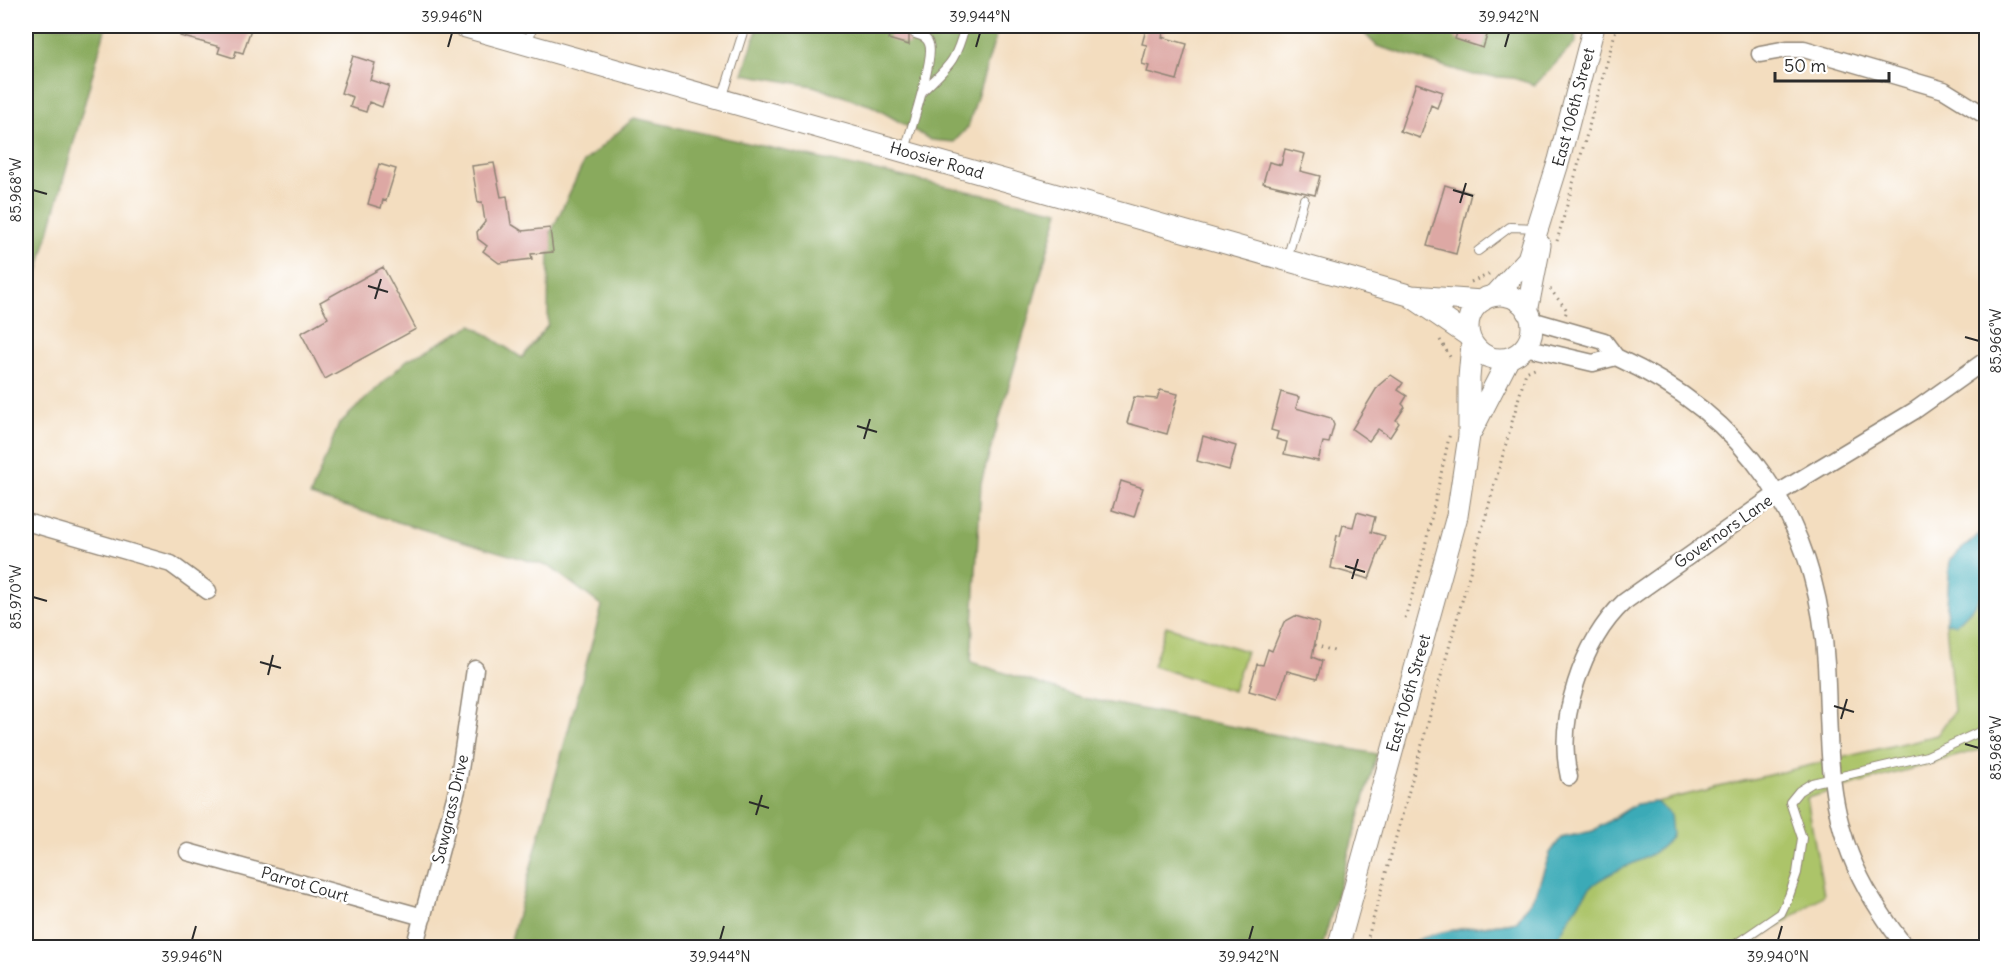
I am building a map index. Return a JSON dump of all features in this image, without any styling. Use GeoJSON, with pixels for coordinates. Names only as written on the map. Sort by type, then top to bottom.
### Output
{"type":"FeatureCollection","features":[{"type":"Feature","properties":{"kind":"street","name":"Hoosier Road"},"geometry":{"type":"LineString","coordinates":[[462,26],[530,35],[721,101],[1412,296],[1488,298]]}},
{"type":"Feature","properties":{"kind":"street","name":"East 106th Street"},"geometry":{"type":"LineString","coordinates":[[1488,298],[1528,259],[1551,189],[1594,26]]}},
{"type":"Feature","properties":{"kind":"street"},"geometry":{"type":"LineString","coordinates":[[1760,54],[1787,49],[1804,50],[1944,90],[1986,116]]}},
{"type":"Feature","properties":{"kind":"street","name":"East 106th Street"},"geometry":{"type":"LineString","coordinates":[[1529,316],[1551,189]]}},
{"type":"Feature","properties":{"kind":"street","name":"Hoosier Road"},"geometry":{"type":"LineString","coordinates":[[1412,296],[1471,340]]}},
{"type":"Feature","properties":{"kind":"street"},"geometry":{"type":"LineString","coordinates":[[1488,298],[1516,299],[1529,316],[1532,333],[1517,352],[1501,360],[1484,356],[1471,340],[1468,324],[1471,313],[1488,298]]}},
{"type":"Feature","properties":{"kind":"street"},"geometry":{"type":"LineString","coordinates":[[1529,316],[1604,340],[1616,357],[1675,388],[1714,418],[1739,442],[1778,493],[1796,531],[1814,582],[1820,611],[1826,663],[1831,779],[1845,847],[1861,881],[1884,918],[1907,948]]}},
{"type":"Feature","properties":{"kind":"street","name":"East 106th Street"},"geometry":{"type":"LineString","coordinates":[[1338,948],[1457,516],[1460,431],[1469,378],[1471,340]]}},
{"type":"Feature","properties":{"kind":"street","name":"East 106th Street"},"geometry":{"type":"LineString","coordinates":[[1460,431],[1517,352]]}},
{"type":"Feature","properties":{"kind":"street"},"geometry":{"type":"LineString","coordinates":[[1517,352],[1593,363],[1616,357]]}},
{"type":"Feature","properties":{"kind":"street","name":"Governors Lane"},"geometry":{"type":"LineString","coordinates":[[1569,777],[1565,743],[1566,724],[1587,652],[1597,632],[1624,602],[1778,493],[1914,411],[1986,360]]}},
{"type":"Feature","properties":{"kind":"street"},"geometry":{"type":"LineString","coordinates":[[26,522],[171,564],[208,591]]}},
{"type":"Feature","properties":{"kind":"street","name":"Sawgrass Drive"},"geometry":{"type":"LineString","coordinates":[[414,948],[457,790],[475,669]]}},
{"type":"Feature","properties":{"kind":"street","name":"Parrot Court"},"geometry":{"type":"LineString","coordinates":[[188,852],[423,917]]}},
{"type":"Feature","properties":{"kind":"lane"},"geometry":{"type":"LineString","coordinates":[[721,101],[745,26]]}},
{"type":"Feature","properties":{"kind":"lane"},"geometry":{"type":"LineString","coordinates":[[920,94],[947,70],[961,42],[965,26]]}},
{"type":"Feature","properties":{"kind":"lane"},"geometry":{"type":"LineString","coordinates":[[905,152],[929,63],[930,46],[925,37],[915,34]]}},
{"type":"Feature","properties":{"kind":"lane"},"geometry":{"type":"LineString","coordinates":[[1287,260],[1304,199]]}},
{"type":"Feature","properties":{"kind":"lane"},"geometry":{"type":"LineString","coordinates":[[1478,251],[1510,227],[1538,228]]}},
{"type":"Feature","properties":{"kind":"lane"},"geometry":{"type":"LineString","coordinates":[[1730,948],[1781,913],[1797,873],[1802,838],[1790,802],[1799,790],[1812,783],[1927,756],[1986,729]]}},
{"type":"Feature","properties":{"kind":"path"},"geometry":{"type":"LineString","coordinates":[[1556,244],[1617,26]]}},
{"type":"Feature","properties":{"kind":"path"},"geometry":{"type":"LineString","coordinates":[[1365,948],[1526,372]]}},
{"type":"Feature","properties":{"kind":"path"},"geometry":{"type":"LineString","coordinates":[[1405,618],[1460,431]]}},
{"type":"Feature","properties":{"kind":"path"},"geometry":{"type":"LineString","coordinates":[[1315,645],[1334,651]]}},
{"type":"Feature","properties":{"kind":"green space"},"geometry":{"type":"Polygon","coordinates":[[[26,26],[106,26],[26,315],[26,147],[31,116],[30,80],[26,73],[26,26]]]}},
{"type":"Feature","properties":{"kind":"green space"},"geometry":{"type":"Polygon","coordinates":[[[758,26],[999,26],[968,127],[954,142],[931,140],[872,106],[813,86],[743,74],[758,26]]]}},
{"type":"Feature","properties":{"kind":"green space"},"geometry":{"type":"Polygon","coordinates":[[[1357,26],[1575,26],[1576,42],[1535,85],[1513,78],[1473,75],[1377,46],[1357,26]]]}},
{"type":"Feature","properties":{"kind":"green space"},"geometry":{"type":"Polygon","coordinates":[[[634,118],[1059,211],[981,483],[971,662],[1083,698],[1377,754],[1322,947],[509,947],[602,606],[550,567],[310,496],[339,424],[407,360],[472,325],[522,358],[548,325],[549,237],[584,162],[634,118]]]}},
{"type":"Feature","properties":{"kind":"green space"},"geometry":{"type":"Polygon","coordinates":[[[1986,529],[1986,748],[1807,798],[1824,895],[1748,947],[1409,948],[1416,941],[1443,932],[1517,921],[1536,893],[1550,853],[1561,838],[1593,831],[1636,804],[1656,802],[1937,735],[1954,711],[1946,623],[1950,559],[1986,529]]]}},
{"type":"Feature","properties":{"kind":"green space"},"geometry":{"type":"Polygon","coordinates":[[[1166,626],[1246,651],[1233,691],[1153,666],[1166,626]]]}},
{"type":"Feature","properties":{"kind":"water"},"geometry":{"type":"Polygon","coordinates":[[[1986,529],[1987,571],[1983,591],[1969,612],[1956,624],[1946,623],[1950,559],[1986,529]]]}},
{"type":"Feature","properties":{"kind":"water"},"geometry":{"type":"Polygon","coordinates":[[[1656,802],[1670,814],[1672,835],[1665,844],[1647,857],[1594,884],[1552,947],[1409,947],[1416,941],[1443,932],[1517,921],[1536,893],[1550,853],[1561,838],[1593,831],[1636,804],[1656,802]]]}},
{"type":"Feature","properties":{"kind":"building"},"geometry":{"type":"Polygon","coordinates":[[[183,26],[252,26],[243,53],[236,51],[234,58],[218,53],[220,47],[180,36],[183,26]]]}},
{"type":"Feature","properties":{"kind":"building"},"geometry":{"type":"Polygon","coordinates":[[[892,26],[914,26],[909,33],[909,45],[888,39],[892,26]]]}},
{"type":"Feature","properties":{"kind":"building"},"geometry":{"type":"Polygon","coordinates":[[[1147,26],[1164,30],[1162,37],[1187,44],[1177,80],[1147,72],[1149,66],[1142,64],[1147,45],[1142,44],[1147,26]]]}},
{"type":"Feature","properties":{"kind":"building"},"geometry":{"type":"Polygon","coordinates":[[[1459,26],[1490,26],[1483,48],[1455,39],[1459,26]]]}},
{"type":"Feature","properties":{"kind":"building"},"geometry":{"type":"Polygon","coordinates":[[[353,56],[375,63],[370,80],[389,86],[382,107],[369,102],[366,112],[350,107],[353,97],[341,93],[353,56]]]}},
{"type":"Feature","properties":{"kind":"building"},"geometry":{"type":"Polygon","coordinates":[[[1416,83],[1443,92],[1437,108],[1431,105],[1420,138],[1400,131],[1416,83]]]}},
{"type":"Feature","properties":{"kind":"building"},"geometry":{"type":"Polygon","coordinates":[[[1285,149],[1305,154],[1300,171],[1320,176],[1315,195],[1263,183],[1269,162],[1281,165],[1285,149]]]}},
{"type":"Feature","properties":{"kind":"building"},"geometry":{"type":"Polygon","coordinates":[[[494,163],[501,197],[507,196],[511,224],[522,231],[550,228],[553,252],[531,254],[532,259],[499,263],[483,251],[487,246],[478,239],[477,232],[485,222],[482,202],[478,203],[472,166],[494,163]]]}},
{"type":"Feature","properties":{"kind":"building"},"geometry":{"type":"Polygon","coordinates":[[[379,164],[396,169],[386,201],[383,200],[381,208],[368,204],[379,164]]]}},
{"type":"Feature","properties":{"kind":"building"},"geometry":{"type":"Polygon","coordinates":[[[1445,185],[1471,193],[1456,254],[1427,246],[1445,185]]]}},
{"type":"Feature","properties":{"kind":"building"},"geometry":{"type":"Polygon","coordinates":[[[383,267],[416,329],[325,379],[301,333],[328,318],[320,302],[383,267]]]}},
{"type":"Feature","properties":{"kind":"building"},"geometry":{"type":"Polygon","coordinates":[[[1391,375],[1403,383],[1398,390],[1407,396],[1402,404],[1405,407],[1396,420],[1399,423],[1390,437],[1378,429],[1369,441],[1352,429],[1378,386],[1391,375]]]}},
{"type":"Feature","properties":{"kind":"building"},"geometry":{"type":"Polygon","coordinates":[[[1160,390],[1178,394],[1167,434],[1127,423],[1134,397],[1157,399],[1160,390]]]}},
{"type":"Feature","properties":{"kind":"building"},"geometry":{"type":"Polygon","coordinates":[[[1281,392],[1299,397],[1296,408],[1331,418],[1334,425],[1329,443],[1323,442],[1318,461],[1284,454],[1287,442],[1276,439],[1278,432],[1271,430],[1281,392]]]}},
{"type":"Feature","properties":{"kind":"building"},"geometry":{"type":"Polygon","coordinates":[[[1203,436],[1236,446],[1229,470],[1197,461],[1203,436]]]}},
{"type":"Feature","properties":{"kind":"building"},"geometry":{"type":"Polygon","coordinates":[[[1121,481],[1143,488],[1134,517],[1112,510],[1121,481]]]}},
{"type":"Feature","properties":{"kind":"building"},"geometry":{"type":"Polygon","coordinates":[[[1357,512],[1375,517],[1371,532],[1385,536],[1369,579],[1331,568],[1337,535],[1340,536],[1343,525],[1353,527],[1357,512]]]}},
{"type":"Feature","properties":{"kind":"building"},"geometry":{"type":"Polygon","coordinates":[[[1295,616],[1319,623],[1312,657],[1322,661],[1317,679],[1287,671],[1278,699],[1249,691],[1257,664],[1263,665],[1268,649],[1272,651],[1284,622],[1295,616]]]}}]}
